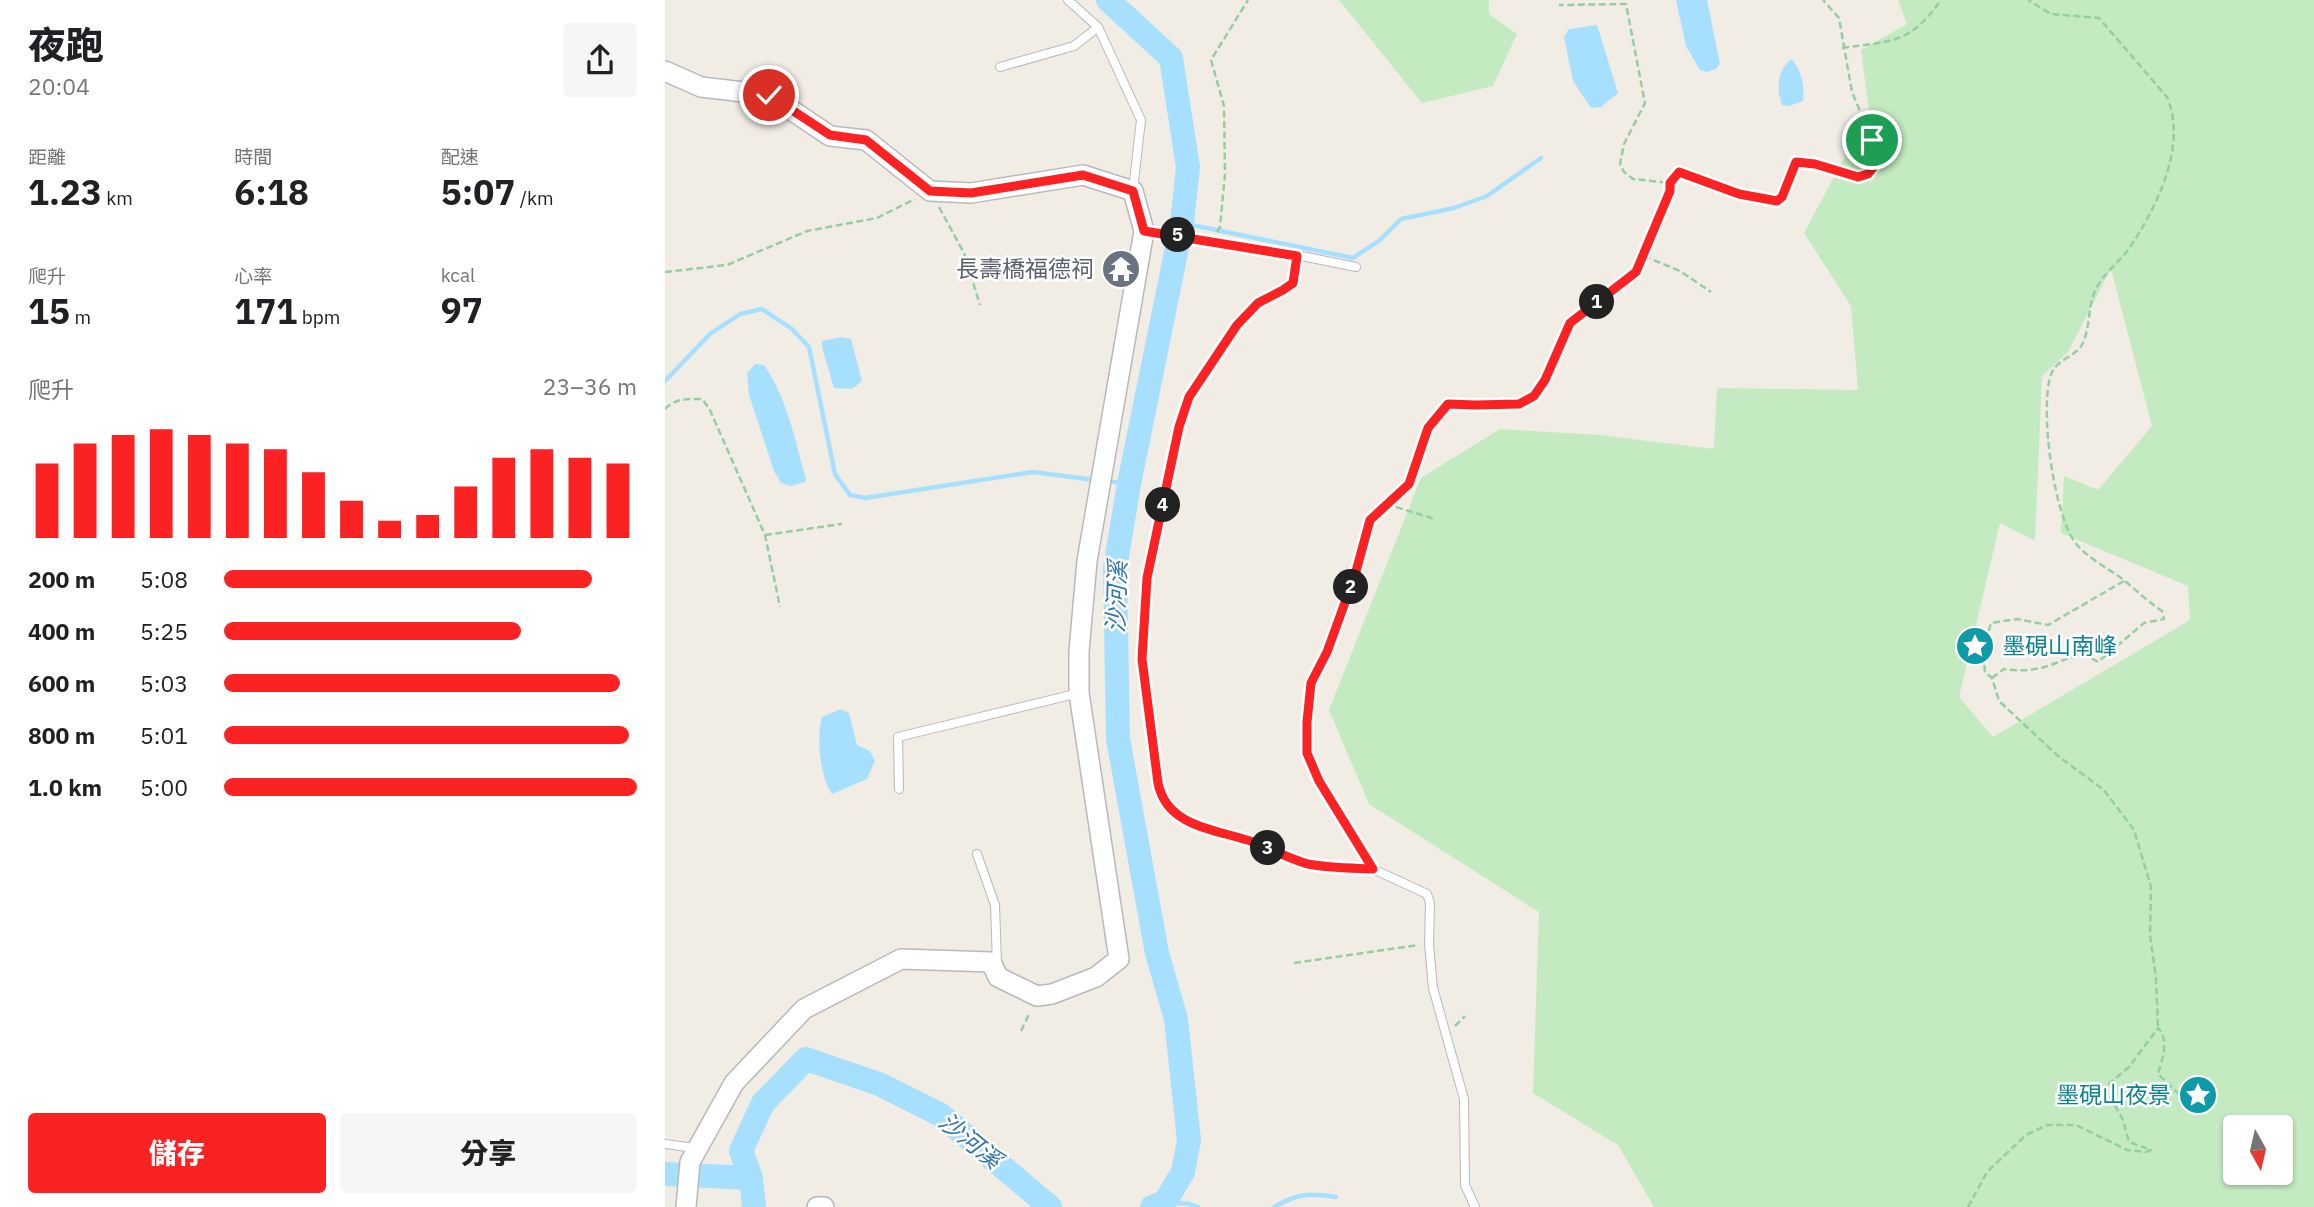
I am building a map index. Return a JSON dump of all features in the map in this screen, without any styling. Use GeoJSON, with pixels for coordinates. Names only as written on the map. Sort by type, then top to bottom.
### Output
{"type":"FeatureCollection","features":[{"type":"Feature","properties":{"kind":"street"},"geometry":{"type":"LineString","coordinates":[[665,71],[701,87],[769,95],[830,135],[866,140],[930,191],[971,193],[1083,175],[1133,191],[1153,232],[1087,561],[1079,651],[1079,693],[1119,959],[1096,977],[1052,994],[1037,996],[998,977],[991,962],[901,959],[804,1009],[734,1083],[694,1155],[687,1201]]}},
{"type":"Feature","properties":{"kind":"street"},"geometry":{"type":"LineString","coordinates":[[817,1207],[824,1207]]}},
{"type":"Feature","properties":{"kind":"lane"},"geometry":{"type":"LineString","coordinates":[[1068,0],[1098,27],[1141,120],[1133,191]]}},
{"type":"Feature","properties":{"kind":"lane"},"geometry":{"type":"LineString","coordinates":[[1000,67],[1074,46],[1098,27]]}},
{"type":"Feature","properties":{"kind":"lane"},"geometry":{"type":"LineString","coordinates":[[1153,232],[1356,267]]}},
{"type":"Feature","properties":{"kind":"lane"},"geometry":{"type":"LineString","coordinates":[[1297,256],[1293,283],[1258,303],[1237,325],[1189,397],[1179,427],[1147,578],[1142,659],[1161,798],[1171,810],[1191,823],[1249,841],[1308,864],[1373,869],[1427,894],[1430,903],[1429,944],[1433,988],[1464,1099],[1465,1185],[1475,1207]]}},
{"type":"Feature","properties":{"kind":"lane"},"geometry":{"type":"LineString","coordinates":[[898,789],[898,737],[1079,693]]}},
{"type":"Feature","properties":{"kind":"lane"},"geometry":{"type":"LineString","coordinates":[[978,854],[995,905],[998,977]]}},
{"type":"Feature","properties":{"kind":"lane"},"geometry":{"type":"LineString","coordinates":[[665,1144],[694,1155]]}},
{"type":"Feature","properties":{"kind":"path"},"geometry":{"type":"LineString","coordinates":[[1211,241],[1220,227],[1225,174],[1224,106],[1211,60],[1248,0]]}},
{"type":"Feature","properties":{"kind":"path"},"geometry":{"type":"LineString","coordinates":[[1373,869],[1319,781],[1307,753],[1311,683],[1327,652],[1355,575],[1370,520],[1409,484],[1428,428],[1448,404],[1519,404],[1534,396],[1545,380],[1570,323],[1636,272],[1670,191],[1670,183],[1679,172],[1739,194],[1777,201],[1782,197],[1796,162],[1815,164],[1858,177],[1868,174],[1875,165],[1872,140],[1852,92],[1842,48],[1839,18],[1823,0]]}},
{"type":"Feature","properties":{"kind":"path"},"geometry":{"type":"LineString","coordinates":[[1842,48],[1893,40],[1914,31],[1941,0]]}},
{"type":"Feature","properties":{"kind":"path"},"geometry":{"type":"LineString","coordinates":[[1992,678],[2004,669],[2019,671],[2044,667],[2070,657],[2089,656],[2098,662],[2144,622],[2164,619],[2162,611],[2077,546],[2068,528],[2055,482],[2047,431],[2046,400],[2053,370],[2083,344],[2095,291],[2127,251],[2146,220],[2164,180],[2173,147],[2173,111],[2167,97],[2099,18],[2051,14],[2028,0]]}},
{"type":"Feature","properties":{"kind":"path"},"geometry":{"type":"LineString","coordinates":[[1559,5],[1626,4],[1645,103],[1624,144],[1620,164],[1624,172],[1633,179],[1670,183]]}},
{"type":"Feature","properties":{"kind":"path"},"geometry":{"type":"LineString","coordinates":[[665,272],[727,265],[807,232],[877,218],[930,191],[964,253],[980,305]]}},
{"type":"Feature","properties":{"kind":"path"},"geometry":{"type":"LineString","coordinates":[[1644,256],[1680,271],[1711,292]]}},
{"type":"Feature","properties":{"kind":"path"},"geometry":{"type":"LineString","coordinates":[[665,409],[672,402],[683,399],[702,399],[715,420],[765,535],[780,607]]}},
{"type":"Feature","properties":{"kind":"path"},"geometry":{"type":"LineString","coordinates":[[1386,504],[1435,519]]}},
{"type":"Feature","properties":{"kind":"path"},"geometry":{"type":"LineString","coordinates":[[765,535],[842,524]]}},
{"type":"Feature","properties":{"kind":"path"},"geometry":{"type":"LineString","coordinates":[[1968,1207],[1987,1172],[2026,1136],[2047,1125],[2076,1125],[2127,1150],[2151,1150],[2129,1142],[2123,1120],[2105,1087],[2129,1067],[2158,1028],[2157,978],[2150,935],[2151,887],[2134,830],[2104,790],[2058,756],[1999,701],[1992,678],[1985,672],[1983,652],[1991,623],[2017,618],[2048,625],[2124,581]]}},
{"type":"Feature","properties":{"kind":"path"},"geometry":{"type":"LineString","coordinates":[[1294,963],[1429,944]]}},
{"type":"Feature","properties":{"kind":"path"},"geometry":{"type":"LineString","coordinates":[[1021,1031],[1037,996]]}},
{"type":"Feature","properties":{"kind":"path"},"geometry":{"type":"LineString","coordinates":[[2158,1028],[2163,1033],[2165,1048],[2158,1074],[2181,1096],[2206,1110]]}},
{"type":"Feature","properties":{"kind":"green space"},"geometry":{"type":"Polygon","coordinates":[[[1339,0],[1489,0],[1489,14],[1517,34],[1493,86],[1422,103],[1339,0]]]}},
{"type":"Feature","properties":{"kind":"green space"},"geometry":{"type":"Polygon","coordinates":[[[1898,0],[2314,0],[2314,1207],[1654,1207],[1618,1145],[1533,1093],[1539,912],[1369,804],[1329,710],[1421,478],[1500,429],[1600,435],[1714,449],[1717,388],[1858,390],[1851,306],[1804,233],[1869,111],[1861,50],[1907,24],[1898,0]],[[2111,269],[2068,352],[2042,376],[2035,541],[2000,523],[1959,697],[1993,737],[2190,620],[2188,586],[2061,533],[2064,476],[2098,490],[2152,426],[2111,269]]]}},
{"type":"Feature","properties":{"kind":"water"},"geometry":{"type":"Polygon","coordinates":[[[1676,0],[1707,0],[1720,64],[1716,69],[1707,72],[1700,70],[1686,46],[1676,0]]]}},
{"type":"Feature","properties":{"kind":"water"},"geometry":{"type":"Polygon","coordinates":[[[1597,25],[1618,93],[1601,107],[1591,108],[1573,81],[1564,37],[1569,29],[1597,25]]]}},
{"type":"Feature","properties":{"kind":"water"},"geometry":{"type":"Polygon","coordinates":[[[1792,59],[1802,78],[1803,101],[1789,106],[1782,105],[1779,86],[1783,68],[1792,59]]]}},
{"type":"Feature","properties":{"kind":"water"},"geometry":{"type":"Polygon","coordinates":[[[841,337],[851,339],[862,381],[852,389],[834,388],[822,347],[822,341],[841,337]]]}},
{"type":"Feature","properties":{"kind":"water"},"geometry":{"type":"Polygon","coordinates":[[[755,364],[764,365],[779,391],[794,434],[805,482],[791,486],[781,483],[774,471],[749,395],[747,373],[755,364]]]}},
{"type":"Feature","properties":{"kind":"water"},"geometry":{"type":"Polygon","coordinates":[[[841,709],[849,713],[857,745],[870,751],[875,761],[867,779],[832,794],[822,767],[820,725],[822,717],[841,709]]]}},
{"type":"Feature","properties":{"kind":"waterway","name":"沙河溪"},"geometry":{"type":"LineString","coordinates":[[1108,0],[1171,58],[1188,167],[1182,223],[1129,484],[1115,568],[1118,739],[1157,953],[1176,1019],[1189,1140],[1183,1172],[1165,1202],[1152,1207]]}},
{"type":"Feature","properties":{"kind":"waterway"},"geometry":{"type":"LineString","coordinates":[[1182,223],[1353,258],[1380,240],[1401,219],[1454,208],[1487,196],[1541,158]]}},
{"type":"Feature","properties":{"kind":"waterway"},"geometry":{"type":"LineString","coordinates":[[665,381],[710,334],[740,314],[762,309],[792,329],[809,347],[835,474],[850,495],[865,498],[1033,472],[1095,480]]}},
{"type":"Feature","properties":{"kind":"waterway"},"geometry":{"type":"LineString","coordinates":[[1107,481],[1129,484]]}},
{"type":"Feature","properties":{"kind":"waterway","name":"沙河溪"},"geometry":{"type":"LineString","coordinates":[[754,1207],[751,1178],[741,1151],[763,1103],[806,1059],[879,1084],[941,1115],[1050,1207]]}},
{"type":"Feature","properties":{"kind":"waterway"},"geometry":{"type":"LineString","coordinates":[[665,1174],[751,1178]]}},
{"type":"Feature","properties":{"kind":"waterway"},"geometry":{"type":"LineString","coordinates":[[1274,1207],[1304,1195],[1336,1197]]}},
{"type":"Feature","properties":{"kind":"waterway"},"geometry":{"type":"LineString","coordinates":[[1165,1202],[1198,1207]]}},
{"type":"Feature","properties":{"kind":"place","name":"長壽橋福德祠"},"geometry":{"type":"Point","coordinates":[1121,269]}},
{"type":"Feature","properties":{"kind":"place","name":"墨硯山南峰"},"geometry":{"type":"Point","coordinates":[1975,646]}},
{"type":"Feature","properties":{"kind":"place","name":"墨硯山夜景"},"geometry":{"type":"Point","coordinates":[2198,1095]}},
{"type":"Feature","properties":{"kind":"route"},"geometry":{"type":"LineString","coordinates":[[769,95],[830,135],[866,140],[930,191],[971,193],[1083,175],[1133,191],[1144,231],[1297,256],[1293,283],[1258,303],[1237,325],[1189,397],[1179,427],[1147,578],[1142,659],[1158,783],[1161,798],[1171,810],[1191,823],[1249,841],[1308,864],[1373,869],[1319,781],[1307,753],[1311,683],[1327,652],[1355,575],[1370,520],[1409,484],[1428,428],[1448,404],[1519,404],[1534,396],[1545,380],[1570,323],[1636,272],[1670,191],[1670,183],[1679,172],[1739,194],[1777,201],[1782,197],[1796,162],[1815,164],[1858,177],[1868,174],[1875,165],[1872,140]]}}]}
